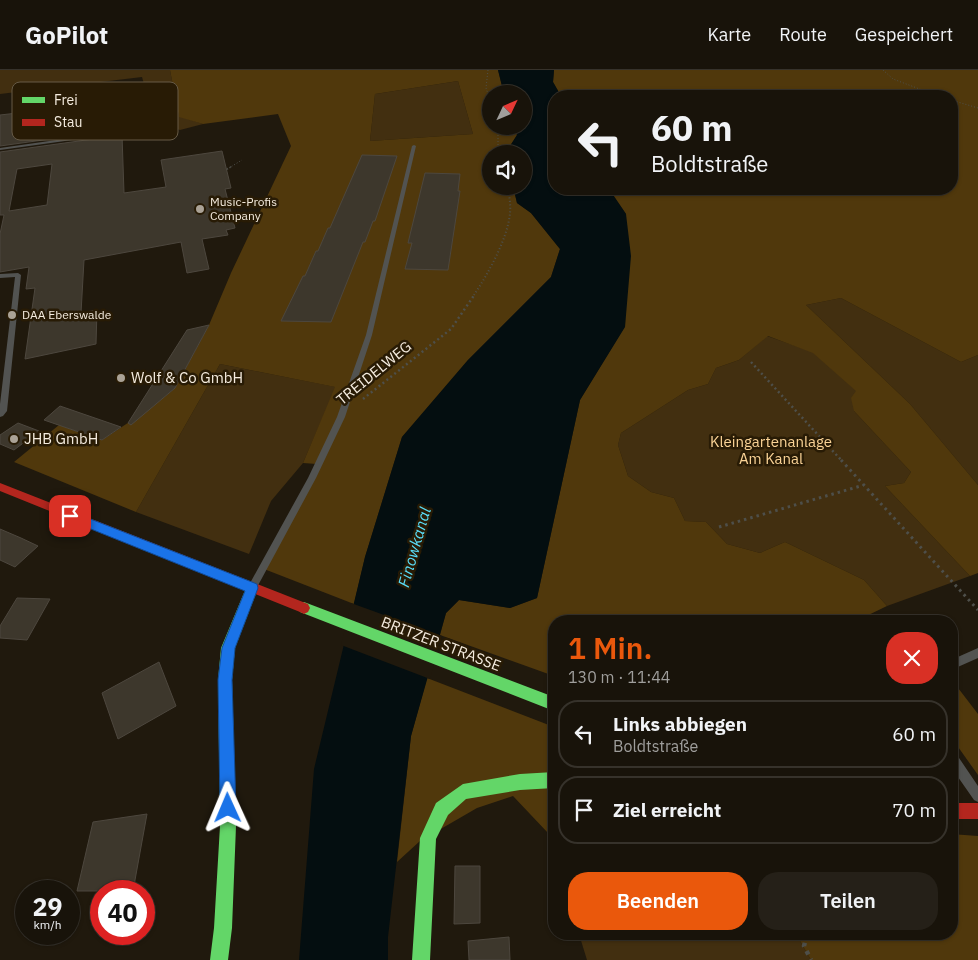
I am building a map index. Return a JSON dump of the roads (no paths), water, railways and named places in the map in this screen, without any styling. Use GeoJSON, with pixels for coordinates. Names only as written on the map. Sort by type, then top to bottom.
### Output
{"type":"FeatureCollection","features":[{"type":"Feature","properties":{"kind":"main road","name":"BRITZER STRASSE"},"geometry":{"type":"LineString","coordinates":[[0,487],[252,588],[548,702]]}},
{"type":"Feature","properties":{"kind":"main road"},"geometry":{"type":"LineString","coordinates":[[219,960],[223,928],[228,826],[225,680],[228,648],[252,588]]}},
{"type":"Feature","properties":{"kind":"main road"},"geometry":{"type":"LineString","coordinates":[[422,960],[428,838],[442,810],[463,792],[520,782],[548,780]]}},
{"type":"Feature","properties":{"kind":"main road"},"geometry":{"type":"LineString","coordinates":[[958,811],[978,811]]}},
{"type":"Feature","properties":{"kind":"lane"},"geometry":{"type":"LineString","coordinates":[[0,149],[64,140]]}},
{"type":"Feature","properties":{"kind":"lane","name":"TREIDELWEG"},"geometry":{"type":"LineString","coordinates":[[252,588],[307,486],[341,417],[369,335],[414,146]]}},
{"type":"Feature","properties":{"kind":"lane"},"geometry":{"type":"LineString","coordinates":[[0,276],[18,275],[3,412],[0,414]]}},
{"type":"Feature","properties":{"kind":"lane"},"geometry":{"type":"LineString","coordinates":[[958,662],[978,653]]}},
{"type":"Feature","properties":{"kind":"lane"},"geometry":{"type":"LineString","coordinates":[[958,766],[978,796]]}},
{"type":"Feature","properties":{"kind":"water","name":"Finowkanal"},"geometry":{"type":"Polygon","coordinates":[[[498,70],[554,70],[553,82],[558,90],[548,90],[548,195],[613,195],[626,214],[631,256],[625,327],[580,400],[537,598],[510,608],[459,600],[446,613],[411,736],[388,937],[388,960],[299,960],[314,769],[365,557],[402,437],[468,360],[551,277],[560,249],[531,213],[517,203],[515,195],[532,195],[532,145],[511,145],[517,135],[532,135],[532,85],[502,85],[498,70]]]}},
{"type":"Feature","properties":{"kind":"place","name":"Music-Profis Company"},"geometry":{"type":"Point","coordinates":[200,209]}},
{"type":"Feature","properties":{"kind":"place","name":"DAA Eberswalde"},"geometry":{"type":"Point","coordinates":[12,315]}},
{"type":"Feature","properties":{"kind":"place","name":"Wolf & Co GmbH"},"geometry":{"type":"Point","coordinates":[121,378]}},
{"type":"Feature","properties":{"kind":"place","name":"JHB GmbH"},"geometry":{"type":"Point","coordinates":[14,439]}},
{"type":"Feature","properties":{"kind":"park label","name":"Kleingartenanlage Am Kanal"},"geometry":{"type":"Point","coordinates":[771,450]}}]}
